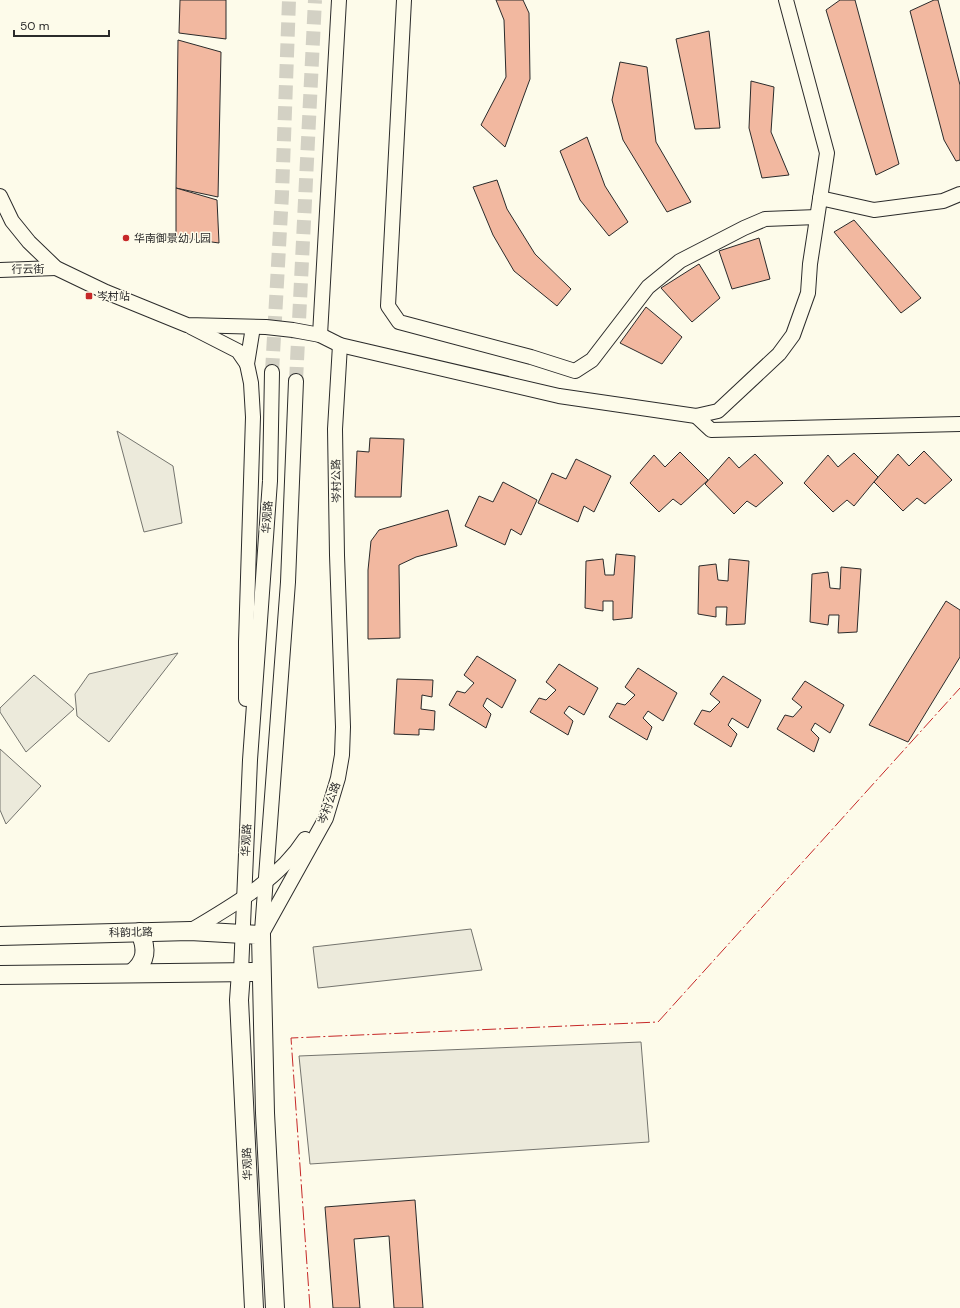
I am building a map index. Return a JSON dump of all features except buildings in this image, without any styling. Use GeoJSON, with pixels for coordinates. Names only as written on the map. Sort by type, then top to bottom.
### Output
{"type":"FeatureCollection","features":[{"type":"Feature","properties":{"kind":"main road","name":"科韵北路"},"geometry":{"type":"LineString","coordinates":[[0,936],[190,931],[262,935]]}},
{"type":"Feature","properties":{"kind":"main road"},"geometry":{"type":"LineString","coordinates":[[132,973],[139,967],[145,952],[144,943],[140,932]]}},
{"type":"Feature","properties":{"kind":"main road","name":"华观路"},"geometry":{"type":"LineString","coordinates":[[262,935],[261,972],[274,1308]]}},
{"type":"Feature","properties":{"kind":"main road","name":"华观路"},"geometry":{"type":"LineString","coordinates":[[240,972],[254,1308]]}},
{"type":"Feature","properties":{"kind":"main road"},"geometry":{"type":"LineString","coordinates":[[0,975],[261,972]]}},
{"type":"Feature","properties":{"kind":"street"},"geometry":{"type":"LineString","coordinates":[[320,335],[339,0]]}},
{"type":"Feature","properties":{"kind":"street"},"geometry":{"type":"LineString","coordinates":[[404,0],[388,306],[399,322],[531,357],[575,371],[592,360],[648,287],[680,261],[744,228],[765,219],[817,216]]}},
{"type":"Feature","properties":{"kind":"street"},"geometry":{"type":"LineString","coordinates":[[187,325],[253,327],[320,335],[340,345],[559,396],[696,416],[718,411],[779,354],[792,335],[808,293],[817,216],[827,152],[786,0]]}},
{"type":"Feature","properties":{"kind":"street"},"geometry":{"type":"LineString","coordinates":[[820,198],[874,210],[943,201],[960,194]]}},
{"type":"Feature","properties":{"kind":"street"},"geometry":{"type":"LineString","coordinates":[[0,196],[12,221],[29,242],[56,268],[106,292],[187,325],[238,351],[247,364]]}},
{"type":"Feature","properties":{"kind":"street","name":"行云街"},"geometry":{"type":"LineString","coordinates":[[0,270],[56,268]]}},
{"type":"Feature","properties":{"kind":"street"},"geometry":{"type":"LineString","coordinates":[[249,777],[246,732],[246,642],[253,417],[251,383],[247,364],[253,327]]}},
{"type":"Feature","properties":{"kind":"street","name":"岑村公路"},"geometry":{"type":"LineString","coordinates":[[262,935],[326,818],[338,778],[342,755],[343,727],[337,555],[335,429],[340,345]]}},
{"type":"Feature","properties":{"kind":"street","name":"华观路"},"geometry":{"type":"LineString","coordinates":[[240,972],[249,777],[270,482],[272,372]]}},
{"type":"Feature","properties":{"kind":"street","name":"华观路"},"geometry":{"type":"LineString","coordinates":[[262,935],[288,582],[296,381]]}},
{"type":"Feature","properties":{"kind":"street"},"geometry":{"type":"LineString","coordinates":[[696,416],[711,430],[960,424]]}},
{"type":"Feature","properties":{"kind":"street"},"geometry":{"type":"LineString","coordinates":[[190,931],[244,899],[295,854],[323,810],[342,755]]}},
{"type":"Feature","properties":{"kind":"shaded area"},"geometry":{"type":"Polygon","coordinates":[[[117,431],[173,466],[182,523],[144,532],[117,431]]]}},
{"type":"Feature","properties":{"kind":"shaded area"},"geometry":{"type":"Polygon","coordinates":[[[178,653],[109,742],[77,716],[75,694],[89,674],[178,653]]]}},
{"type":"Feature","properties":{"kind":"shaded area"},"geometry":{"type":"Polygon","coordinates":[[[34,675],[74,709],[26,752],[0,712],[0,708],[34,675]]]}},
{"type":"Feature","properties":{"kind":"shaded area"},"geometry":{"type":"Polygon","coordinates":[[[0,749],[41,786],[6,824],[0,810],[0,749]]]}},
{"type":"Feature","properties":{"kind":"shaded area"},"geometry":{"type":"Polygon","coordinates":[[[471,929],[482,970],[318,988],[313,947],[471,929]]]}},
{"type":"Feature","properties":{"kind":"shaded area"},"geometry":{"type":"Polygon","coordinates":[[[641,1042],[649,1142],[310,1164],[299,1056],[641,1042]]]}},
{"type":"Feature","properties":{"kind":"tunnel"},"geometry":{"type":"LineString","coordinates":[[272,372],[282,194],[289,0]]}},
{"type":"Feature","properties":{"kind":"tunnel"},"geometry":{"type":"LineString","coordinates":[[296,381],[315,0]]}},
{"type":"Feature","properties":{"kind":"power"},"geometry":{"type":"LineString","coordinates":[[310,1308],[291,1038],[658,1022],[960,688]]}},
{"type":"Feature","properties":{"kind":"place","name":"华南御景幼儿园"},"geometry":{"type":"Point","coordinates":[126,238]}},
{"type":"Feature","properties":{"kind":"place","name":"岑村站"},"geometry":{"type":"Point","coordinates":[89,296]}}]}
